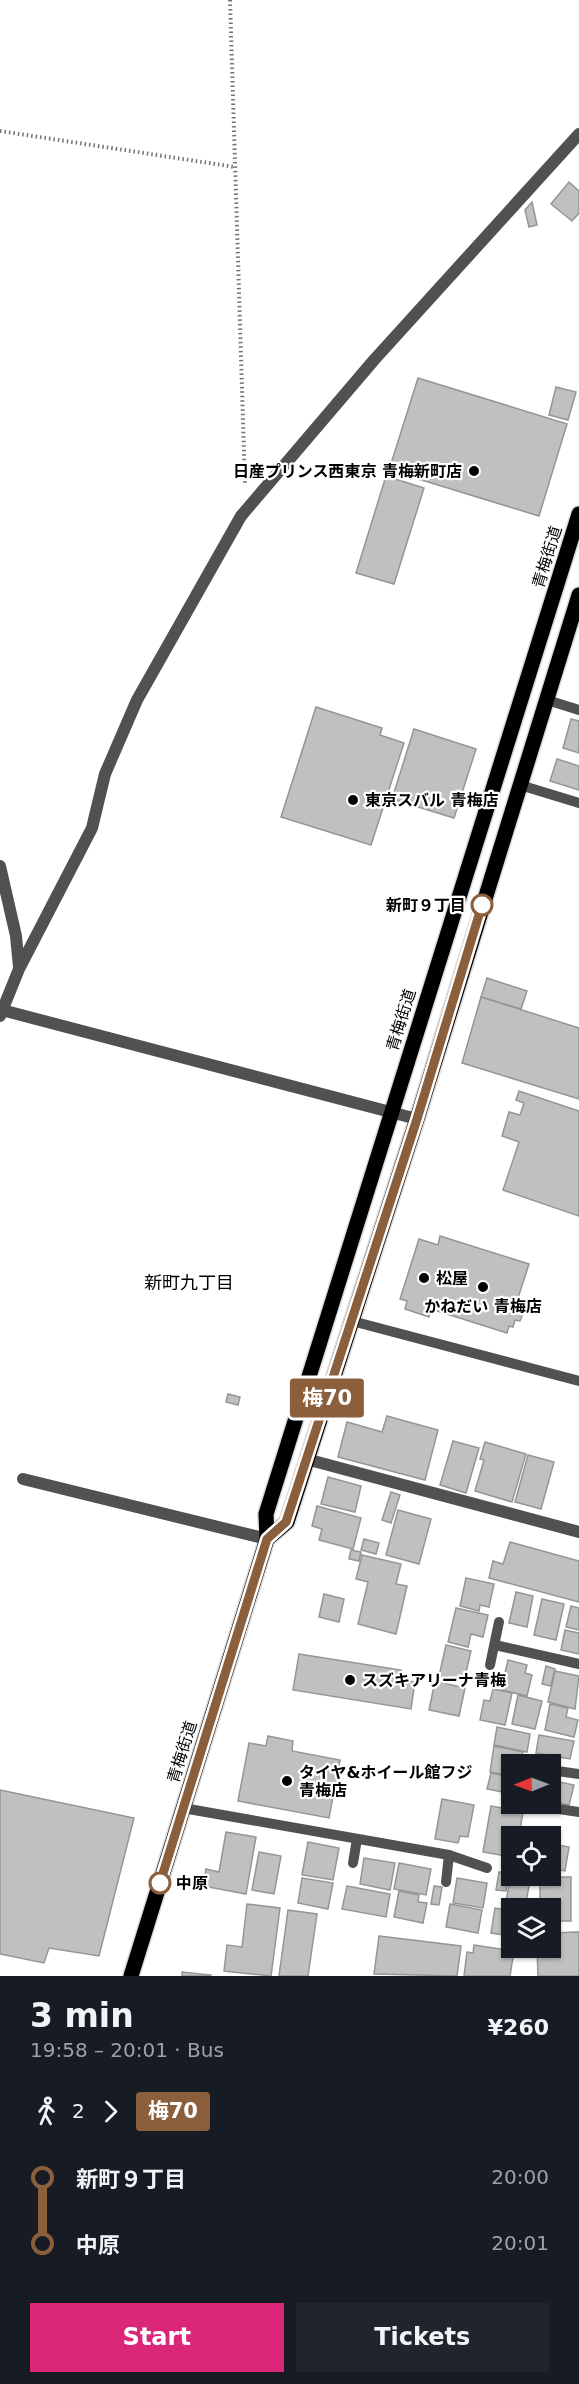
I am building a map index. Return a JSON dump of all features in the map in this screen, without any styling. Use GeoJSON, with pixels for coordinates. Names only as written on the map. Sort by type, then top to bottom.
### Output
{"type":"FeatureCollection","features":[{"type":"Feature","properties":{"kind":"main road","name":"青梅街道"},"geometry":{"type":"LineString","coordinates":[[131,1976],[267,1539],[266,1514],[579,514]]}},
{"type":"Feature","properties":{"kind":"main road","name":"青梅街道"},"geometry":{"type":"LineString","coordinates":[[267,1539],[286,1522],[417,1119],[547,700],[575,624],[579,595]]}},
{"type":"Feature","properties":{"kind":"street"},"geometry":{"type":"LineString","coordinates":[[417,1119],[1,1013],[19,969],[92,828],[105,774],[136,699],[229,534],[261,490],[480,241],[579,134]]}},
{"type":"Feature","properties":{"kind":"street"},"geometry":{"type":"LineString","coordinates":[[0,866],[16,936],[19,969]]}},
{"type":"Feature","properties":{"kind":"street"},"geometry":{"type":"LineString","coordinates":[[306,1459],[579,1532]]}},
{"type":"Feature","properties":{"kind":"street"},"geometry":{"type":"LineString","coordinates":[[23,1479],[267,1539]]}},
{"type":"Feature","properties":{"kind":"lane"},"geometry":{"type":"LineString","coordinates":[[547,700],[579,710]]}},
{"type":"Feature","properties":{"kind":"lane"},"geometry":{"type":"LineString","coordinates":[[520,785],[579,803]]}},
{"type":"Feature","properties":{"kind":"lane"},"geometry":{"type":"LineString","coordinates":[[352,1322],[579,1381]]}},
{"type":"Feature","properties":{"kind":"lane"},"geometry":{"type":"LineString","coordinates":[[490,1665],[499,1622]]}},
{"type":"Feature","properties":{"kind":"lane"},"geometry":{"type":"LineString","coordinates":[[495,1645],[579,1664]]}},
{"type":"Feature","properties":{"kind":"lane"},"geometry":{"type":"LineString","coordinates":[[561,1772],[579,1774]]}},
{"type":"Feature","properties":{"kind":"lane"},"geometry":{"type":"LineString","coordinates":[[183,1808],[449,1855],[487,1869]]}},
{"type":"Feature","properties":{"kind":"lane"},"geometry":{"type":"LineString","coordinates":[[561,1809],[579,1812]]}},
{"type":"Feature","properties":{"kind":"lane"},"geometry":{"type":"LineString","coordinates":[[353,1863],[357,1839]]}},
{"type":"Feature","properties":{"kind":"lane"},"geometry":{"type":"LineString","coordinates":[[446,1882],[449,1855]]}},
{"type":"Feature","properties":{"kind":"path"},"geometry":{"type":"LineString","coordinates":[[230,0],[244,485],[261,490]]}},
{"type":"Feature","properties":{"kind":"path"},"geometry":{"type":"LineString","coordinates":[[0,131],[235,167]]}},
{"type":"Feature","properties":{"kind":"building"},"geometry":{"type":"Polygon","coordinates":[[[569,182],[579,191],[579,213],[572,221],[551,204],[569,182]]]}},
{"type":"Feature","properties":{"kind":"building"},"geometry":{"type":"Polygon","coordinates":[[[532,202],[537,225],[529,227],[525,210],[532,202]]]}},
{"type":"Feature","properties":{"kind":"building"},"geometry":{"type":"Polygon","coordinates":[[[418,378],[567,424],[539,516],[389,470],[418,378]]]}},
{"type":"Feature","properties":{"kind":"building"},"geometry":{"type":"Polygon","coordinates":[[[556,387],[576,392],[568,420],[549,415],[556,387]]]}},
{"type":"Feature","properties":{"kind":"building"},"geometry":{"type":"Polygon","coordinates":[[[386,476],[424,488],[394,584],[356,573],[386,476]]]}},
{"type":"Feature","properties":{"kind":"building"},"geometry":{"type":"Polygon","coordinates":[[[316,707],[382,728],[380,735],[404,743],[371,845],[281,817],[316,707]]]}},
{"type":"Feature","properties":{"kind":"building"},"geometry":{"type":"Polygon","coordinates":[[[571,719],[579,721],[579,753],[563,748],[571,719]]]}},
{"type":"Feature","properties":{"kind":"building"},"geometry":{"type":"Polygon","coordinates":[[[414,729],[476,749],[454,818],[392,799],[414,729]]]}},
{"type":"Feature","properties":{"kind":"building"},"geometry":{"type":"Polygon","coordinates":[[[557,759],[579,766],[579,790],[550,781],[557,759]]]}},
{"type":"Feature","properties":{"kind":"building"},"geometry":{"type":"Polygon","coordinates":[[[487,978],[527,991],[521,1009],[481,997],[487,978]]]}},
{"type":"Feature","properties":{"kind":"building"},"geometry":{"type":"Polygon","coordinates":[[[481,997],[579,1028],[579,1099],[462,1063],[481,997]]]}},
{"type":"Feature","properties":{"kind":"building"},"geometry":{"type":"Polygon","coordinates":[[[519,1091],[579,1111],[579,1216],[503,1190],[519,1142],[502,1136],[509,1112],[520,1115],[524,1103],[516,1100],[519,1091]]]}},
{"type":"Feature","properties":{"kind":"building"},"geometry":{"type":"Polygon","coordinates":[[[440,1236],[529,1264],[515,1307],[524,1310],[520,1321],[515,1320],[513,1327],[509,1326],[507,1333],[431,1309],[429,1317],[405,1309],[407,1301],[400,1299],[419,1239],[438,1245],[440,1236]]]}},
{"type":"Feature","properties":{"kind":"building"},"geometry":{"type":"Polygon","coordinates":[[[228,1394],[240,1397],[238,1405],[226,1402],[228,1394]]]}},
{"type":"Feature","properties":{"kind":"building"},"geometry":{"type":"Polygon","coordinates":[[[387,1416],[438,1430],[425,1480],[338,1457],[347,1422],[382,1432],[387,1416]]]}},
{"type":"Feature","properties":{"kind":"building"},"geometry":{"type":"Polygon","coordinates":[[[453,1441],[479,1448],[466,1493],[440,1485],[453,1441]]]}},
{"type":"Feature","properties":{"kind":"building"},"geometry":{"type":"Polygon","coordinates":[[[485,1442],[526,1454],[512,1502],[475,1491],[484,1460],[480,1459],[485,1442]]]}},
{"type":"Feature","properties":{"kind":"building"},"geometry":{"type":"Polygon","coordinates":[[[528,1455],[554,1462],[541,1509],[515,1502],[528,1455]]]}},
{"type":"Feature","properties":{"kind":"building"},"geometry":{"type":"Polygon","coordinates":[[[328,1477],[361,1486],[355,1512],[321,1504],[328,1477]]]}},
{"type":"Feature","properties":{"kind":"building"},"geometry":{"type":"Polygon","coordinates":[[[391,1492],[400,1495],[391,1523],[382,1520],[391,1492]]]}},
{"type":"Feature","properties":{"kind":"building"},"geometry":{"type":"Polygon","coordinates":[[[317,1506],[361,1518],[353,1549],[319,1540],[322,1529],[312,1526],[317,1506]]]}},
{"type":"Feature","properties":{"kind":"building"},"geometry":{"type":"Polygon","coordinates":[[[398,1510],[431,1519],[419,1564],[386,1555],[398,1510]]]}},
{"type":"Feature","properties":{"kind":"building"},"geometry":{"type":"Polygon","coordinates":[[[364,1539],[379,1543],[376,1554],[361,1550],[364,1539]]]}},
{"type":"Feature","properties":{"kind":"building"},"geometry":{"type":"Polygon","coordinates":[[[510,1542],[579,1561],[579,1602],[489,1578],[493,1561],[503,1564],[510,1542]]]}},
{"type":"Feature","properties":{"kind":"building"},"geometry":{"type":"Polygon","coordinates":[[[351,1550],[361,1552],[359,1561],[349,1559],[351,1550]]]}},
{"type":"Feature","properties":{"kind":"building"},"geometry":{"type":"Polygon","coordinates":[[[362,1555],[401,1564],[396,1584],[407,1586],[396,1634],[358,1624],[368,1582],[356,1579],[362,1555]]]}},
{"type":"Feature","properties":{"kind":"building"},"geometry":{"type":"Polygon","coordinates":[[[466,1578],[494,1584],[489,1607],[480,1605],[479,1611],[460,1606],[466,1578]]]}},
{"type":"Feature","properties":{"kind":"building"},"geometry":{"type":"Polygon","coordinates":[[[516,1592],[533,1596],[527,1627],[509,1623],[516,1592]]]}},
{"type":"Feature","properties":{"kind":"building"},"geometry":{"type":"Polygon","coordinates":[[[324,1594],[344,1599],[339,1622],[319,1617],[324,1594]]]}},
{"type":"Feature","properties":{"kind":"building"},"geometry":{"type":"Polygon","coordinates":[[[542,1599],[564,1604],[556,1640],[534,1635],[542,1599]]]}},
{"type":"Feature","properties":{"kind":"building"},"geometry":{"type":"Polygon","coordinates":[[[571,1606],[579,1608],[579,1630],[566,1627],[571,1606]]]}},
{"type":"Feature","properties":{"kind":"building"},"geometry":{"type":"Polygon","coordinates":[[[456,1608],[488,1615],[483,1637],[471,1634],[468,1647],[448,1642],[456,1608]]]}},
{"type":"Feature","properties":{"kind":"building"},"geometry":{"type":"Polygon","coordinates":[[[565,1630],[579,1633],[579,1654],[561,1650],[565,1630]]]}},
{"type":"Feature","properties":{"kind":"building"},"geometry":{"type":"Polygon","coordinates":[[[446,1645],[471,1651],[464,1681],[439,1676],[446,1645]]]}},
{"type":"Feature","properties":{"kind":"building"},"geometry":{"type":"Polygon","coordinates":[[[299,1654],[401,1670],[399,1680],[415,1682],[411,1709],[293,1690],[299,1654]]]}},
{"type":"Feature","properties":{"kind":"building"},"geometry":{"type":"Polygon","coordinates":[[[508,1660],[527,1665],[525,1673],[532,1675],[527,1696],[501,1690],[508,1660]]]}},
{"type":"Feature","properties":{"kind":"building"},"geometry":{"type":"Polygon","coordinates":[[[546,1666],[555,1669],[551,1686],[542,1684],[546,1666]]]}},
{"type":"Feature","properties":{"kind":"building"},"geometry":{"type":"Polygon","coordinates":[[[555,1671],[579,1676],[575,1709],[548,1702],[555,1671]]]}},
{"type":"Feature","properties":{"kind":"building"},"geometry":{"type":"Polygon","coordinates":[[[435,1681],[465,1688],[459,1716],[429,1710],[435,1681]]]}},
{"type":"Feature","properties":{"kind":"building"},"geometry":{"type":"Polygon","coordinates":[[[493,1689],[512,1693],[505,1725],[480,1720],[484,1700],[490,1701],[493,1689]]]}},
{"type":"Feature","properties":{"kind":"building"},"geometry":{"type":"Polygon","coordinates":[[[518,1695],[542,1701],[535,1729],[512,1724],[518,1695]]]}},
{"type":"Feature","properties":{"kind":"building"},"geometry":{"type":"Polygon","coordinates":[[[550,1704],[568,1708],[566,1717],[578,1720],[574,1737],[545,1730],[550,1704]]]}},
{"type":"Feature","properties":{"kind":"building"},"geometry":{"type":"Polygon","coordinates":[[[497,1727],[530,1734],[527,1752],[494,1745],[497,1727]]]}},
{"type":"Feature","properties":{"kind":"building"},"geometry":{"type":"Polygon","coordinates":[[[539,1735],[574,1741],[570,1759],[561,1757],[561,1754],[536,1753],[539,1735]]]}},
{"type":"Feature","properties":{"kind":"building"},"geometry":{"type":"Polygon","coordinates":[[[268,1736],[293,1741],[292,1751],[340,1760],[329,1818],[238,1801],[249,1743],[266,1746],[268,1736]]]}},
{"type":"Feature","properties":{"kind":"building"},"geometry":{"type":"Polygon","coordinates":[[[494,1746],[523,1752],[523,1754],[501,1754],[501,1774],[490,1772],[494,1746]]]}},
{"type":"Feature","properties":{"kind":"building"},"geometry":{"type":"Polygon","coordinates":[[[491,1773],[501,1775],[501,1792],[487,1789],[491,1773]]]}},
{"type":"Feature","properties":{"kind":"building"},"geometry":{"type":"Polygon","coordinates":[[[561,1782],[574,1785],[569,1805],[561,1803],[561,1782]]]}},
{"type":"Feature","properties":{"kind":"building"},"geometry":{"type":"Polygon","coordinates":[[[0,1790],[134,1818],[99,1956],[49,1948],[44,1963],[0,1954],[0,1790]]]}},
{"type":"Feature","properties":{"kind":"building"},"geometry":{"type":"Polygon","coordinates":[[[442,1799],[474,1805],[468,1837],[460,1836],[458,1843],[435,1839],[442,1799]]]}},
{"type":"Feature","properties":{"kind":"building"},"geometry":{"type":"Polygon","coordinates":[[[491,1806],[501,1808],[501,1814],[523,1814],[521,1826],[501,1826],[501,1855],[483,1852],[491,1806]]]}},
{"type":"Feature","properties":{"kind":"building"},"geometry":{"type":"Polygon","coordinates":[[[226,1832],[256,1837],[246,1894],[203,1886],[206,1869],[219,1872],[226,1832]]]}},
{"type":"Feature","properties":{"kind":"building"},"geometry":{"type":"Polygon","coordinates":[[[308,1842],[339,1848],[333,1880],[302,1875],[308,1842]]]}},
{"type":"Feature","properties":{"kind":"building"},"geometry":{"type":"Polygon","coordinates":[[[561,1846],[569,1847],[565,1871],[561,1870],[561,1846]]]}},
{"type":"Feature","properties":{"kind":"building"},"geometry":{"type":"Polygon","coordinates":[[[259,1852],[281,1856],[274,1894],[252,1890],[259,1852]]]}},
{"type":"Feature","properties":{"kind":"building"},"geometry":{"type":"Polygon","coordinates":[[[364,1858],[395,1863],[390,1890],[360,1884],[364,1858]]]}},
{"type":"Feature","properties":{"kind":"building"},"geometry":{"type":"Polygon","coordinates":[[[399,1863],[431,1869],[426,1895],[394,1889],[399,1863]]]}},
{"type":"Feature","properties":{"kind":"building"},"geometry":{"type":"Polygon","coordinates":[[[499,1872],[501,1872],[501,1886],[507,1886],[506,1891],[496,1890],[499,1872]]]}},
{"type":"Feature","properties":{"kind":"building"},"geometry":{"type":"Polygon","coordinates":[[[561,1877],[571,1877],[571,1921],[561,1921],[561,1898],[540,1898],[540,1886],[561,1886],[561,1877]]]}},
{"type":"Feature","properties":{"kind":"building"},"geometry":{"type":"Polygon","coordinates":[[[302,1878],[333,1883],[328,1909],[298,1903],[302,1878]]]}},
{"type":"Feature","properties":{"kind":"building"},"geometry":{"type":"Polygon","coordinates":[[[457,1878],[487,1883],[483,1908],[453,1903],[457,1878]]]}},
{"type":"Feature","properties":{"kind":"building"},"geometry":{"type":"Polygon","coordinates":[[[347,1886],[390,1894],[386,1917],[342,1909],[347,1886]]]}},
{"type":"Feature","properties":{"kind":"building"},"geometry":{"type":"Polygon","coordinates":[[[434,1886],[442,1887],[439,1905],[431,1904],[434,1886]]]}},
{"type":"Feature","properties":{"kind":"building"},"geometry":{"type":"Polygon","coordinates":[[[509,1886],[529,1886],[527,1898],[507,1898],[509,1886]]]}},
{"type":"Feature","properties":{"kind":"building"},"geometry":{"type":"Polygon","coordinates":[[[399,1891],[419,1895],[418,1902],[427,1903],[423,1923],[394,1917],[399,1891]]]}},
{"type":"Feature","properties":{"kind":"building"},"geometry":{"type":"Polygon","coordinates":[[[247,1904],[280,1908],[271,1976],[224,1971],[227,1945],[242,1947],[247,1904]]]}},
{"type":"Feature","properties":{"kind":"building"},"geometry":{"type":"Polygon","coordinates":[[[450,1904],[482,1910],[478,1933],[446,1927],[450,1904]]]}},
{"type":"Feature","properties":{"kind":"building"},"geometry":{"type":"Polygon","coordinates":[[[495,1908],[501,1909],[501,1934],[491,1933],[495,1908]]]}},
{"type":"Feature","properties":{"kind":"building"},"geometry":{"type":"Polygon","coordinates":[[[288,1910],[317,1914],[308,1976],[279,1976],[288,1910]]]}},
{"type":"Feature","properties":{"kind":"building"},"geometry":{"type":"Polygon","coordinates":[[[579,1932],[579,1976],[538,1976],[537,1958],[561,1958],[561,1933],[579,1932]]]}},
{"type":"Feature","properties":{"kind":"building"},"geometry":{"type":"Polygon","coordinates":[[[379,1936],[461,1946],[457,1976],[374,1974],[379,1936]]]}},
{"type":"Feature","properties":{"kind":"building"},"geometry":{"type":"Polygon","coordinates":[[[474,1945],[501,1949],[501,1958],[513,1958],[510,1976],[464,1976],[467,1952],[473,1953],[474,1945]]]}},
{"type":"Feature","properties":{"kind":"building"},"geometry":{"type":"Polygon","coordinates":[[[182,1972],[211,1975],[182,1976],[182,1972]]]}},
{"type":"Feature","properties":{"kind":"bus line","name":"梅70"},"geometry":{"type":"LineString","coordinates":[[160,1883],[267,1539],[286,1522],[358,1304],[482,905]]}},
{"type":"Feature","properties":{"kind":"place","name":"日産プリンス西東京 青梅新町店"},"geometry":{"type":"Point","coordinates":[474,471]}},
{"type":"Feature","properties":{"kind":"place","name":"東京スバル 青梅店"},"geometry":{"type":"Point","coordinates":[353,800]}},
{"type":"Feature","properties":{"kind":"place","name":"新町９丁目"},"geometry":{"type":"Point","coordinates":[482,905]}},
{"type":"Feature","properties":{"kind":"place","name":"松屋"},"geometry":{"type":"Point","coordinates":[424,1278]}},
{"type":"Feature","properties":{"kind":"place","name":"かねだい 青梅店"},"geometry":{"type":"Point","coordinates":[483,1287]}},
{"type":"Feature","properties":{"kind":"place","name":"スズキアリーナ青梅"},"geometry":{"type":"Point","coordinates":[350,1680]}},
{"type":"Feature","properties":{"kind":"place","name":"タイヤ&ホイール館フジ 青梅店"},"geometry":{"type":"Point","coordinates":[287,1781]}},
{"type":"Feature","properties":{"kind":"place","name":"中原"},"geometry":{"type":"Point","coordinates":[160,1883]}},
{"type":"Feature","properties":{"kind":"district","name":"新町九丁目"},"geometry":{"type":"Point","coordinates":[189,1282]}}]}
